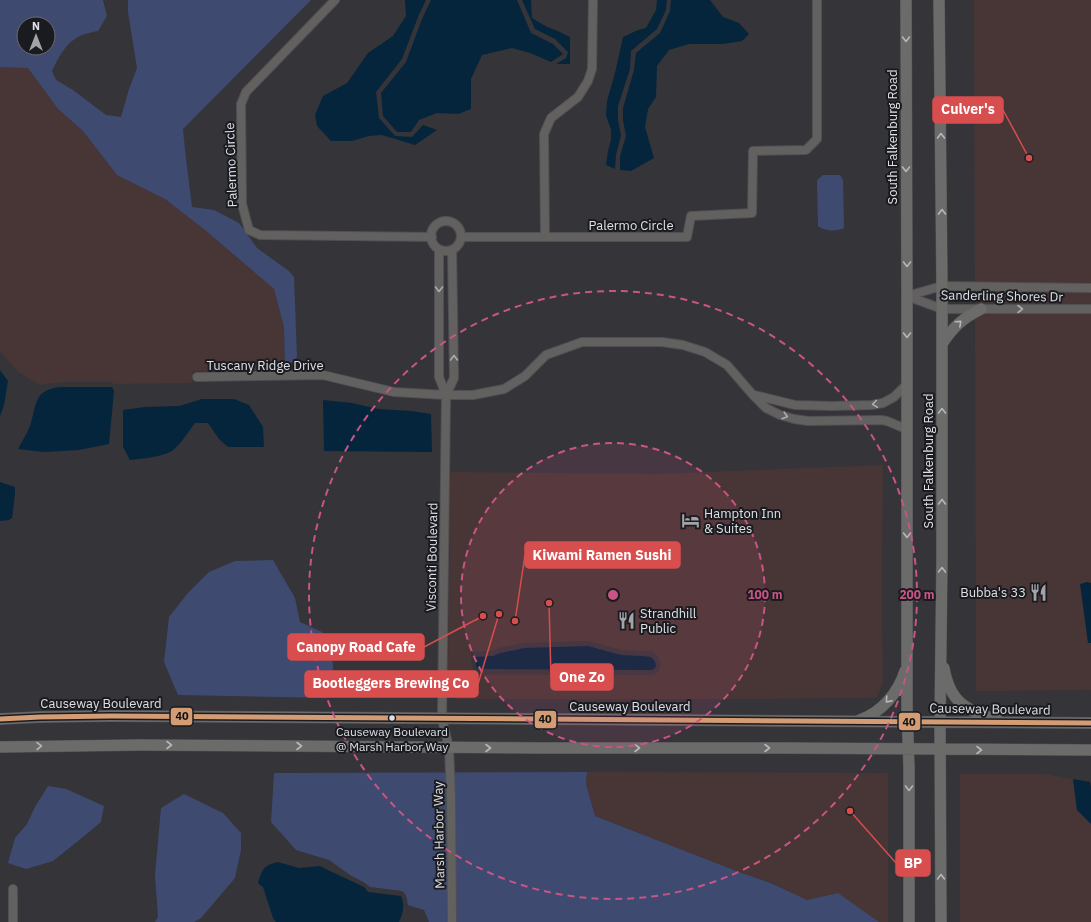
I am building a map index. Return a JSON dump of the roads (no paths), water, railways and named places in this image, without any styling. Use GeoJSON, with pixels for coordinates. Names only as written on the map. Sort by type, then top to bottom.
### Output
{"type":"FeatureCollection","features":[{"type":"Feature","properties":{"kind":"main road","name":"South Falkenburg Road"},"geometry":{"type":"LineString","coordinates":[[906,0],[906,429],[909,922]]}},
{"type":"Feature","properties":{"kind":"main road","name":"South Falkenburg Road"},"geometry":{"type":"LineString","coordinates":[[939,0],[942,286],[940,723],[941,922]]}},
{"type":"Feature","properties":{"kind":"main road"},"geometry":{"type":"LineString","coordinates":[[942,344],[956,325],[981,309]]}},
{"type":"Feature","properties":{"kind":"main road"},"geometry":{"type":"LineString","coordinates":[[941,637],[946,675],[951,691],[955,697],[961,704],[970,709],[990,717],[1012,723]]}},
{"type":"Feature","properties":{"kind":"main road"},"geometry":{"type":"LineString","coordinates":[[857,721],[871,715],[894,695],[907,667]]}},
{"type":"Feature","properties":{"kind":"main road","name":"Causeway Boulevard"},"geometry":{"type":"LineString","coordinates":[[0,719],[110,716],[1091,723]]}},
{"type":"Feature","properties":{"kind":"main road"},"geometry":{"type":"LineString","coordinates":[[0,747],[140,745],[449,748],[1091,750]]}},
{"type":"Feature","properties":{"kind":"street","name":"Palermo Circle"},"geometry":{"type":"LineString","coordinates":[[335,0],[246,92],[241,104],[242,204],[249,230],[260,235],[432,237]]}},
{"type":"Feature","properties":{"kind":"street"},"geometry":{"type":"LineString","coordinates":[[545,237],[544,134],[551,118],[578,97],[588,81],[592,69],[593,0]]}},
{"type":"Feature","properties":{"kind":"street","name":"Palermo Circle"},"geometry":{"type":"LineString","coordinates":[[461,237],[687,237],[691,216],[752,213],[753,151],[806,150],[816,140],[816,0]]}},
{"type":"Feature","properties":{"kind":"street"},"geometry":{"type":"LineString","coordinates":[[450,222],[458,227],[461,232],[461,237],[460,243],[457,247],[447,251],[439,250],[435,246],[432,237],[436,226],[440,223],[450,222]]}},
{"type":"Feature","properties":{"kind":"street","name":"Visconti Boulevard"},"geometry":{"type":"LineString","coordinates":[[439,250],[439,377],[446,395],[442,719],[449,748]]}},
{"type":"Feature","properties":{"kind":"street","name":"Visconti Boulevard"},"geometry":{"type":"LineString","coordinates":[[446,395],[454,378],[452,250]]}},
{"type":"Feature","properties":{"kind":"street","name":"Sanderling Shores Dr"},"geometry":{"type":"LineString","coordinates":[[907,296],[942,286],[1091,288]]}},
{"type":"Feature","properties":{"kind":"street","name":"Sanderling Shores Dr"},"geometry":{"type":"LineString","coordinates":[[907,296],[942,309],[1091,309]]}},
{"type":"Feature","properties":{"kind":"street","name":"Tuscany Ridge Drive"},"geometry":{"type":"LineString","coordinates":[[197,377],[323,375],[394,392],[473,395],[504,389],[525,376],[546,355],[582,342],[662,342],[683,345],[705,352],[727,365],[766,408],[780,415],[808,421],[881,420],[888,421],[906,429]]}},
{"type":"Feature","properties":{"kind":"street"},"geometry":{"type":"LineString","coordinates":[[753,395],[794,406],[872,405],[883,403],[894,397],[907,384]]}},
{"type":"Feature","properties":{"kind":"street","name":"Marsh Harbor Way"},"geometry":{"type":"LineString","coordinates":[[449,748],[452,922]]}},
{"type":"Feature","properties":{"kind":"street"},"geometry":{"type":"LineString","coordinates":[[13,889],[13,922]]}},
{"type":"Feature","properties":{"kind":"place","name":"Culver's"},"geometry":{"type":"Point","coordinates":[1029,158]}},
{"type":"Feature","properties":{"kind":"place","name":"Hampton Inn & Suites"},"geometry":{"type":"Point","coordinates":[691,520]}},
{"type":"Feature","properties":{"kind":"place","name":"Bubba's 33"},"geometry":{"type":"Point","coordinates":[1039,592]}},
{"type":"Feature","properties":{"kind":"place","name":"One Zo"},"geometry":{"type":"Point","coordinates":[549,603]}},
{"type":"Feature","properties":{"kind":"place","name":"Bootleggers Brewing Co"},"geometry":{"type":"Point","coordinates":[499,614]}},
{"type":"Feature","properties":{"kind":"place","name":"Canopy Road Cafe"},"geometry":{"type":"Point","coordinates":[483,616]}},
{"type":"Feature","properties":{"kind":"place","name":"Strandhill Public"},"geometry":{"type":"Point","coordinates":[627,620]}},
{"type":"Feature","properties":{"kind":"place","name":"Kiwami Ramen Sushi"},"geometry":{"type":"Point","coordinates":[515,621]}},
{"type":"Feature","properties":{"kind":"place","name":"Causeway Boulevard @ Marsh Harbor Way"},"geometry":{"type":"Point","coordinates":[392,718]}},
{"type":"Feature","properties":{"kind":"place","name":"BP"},"geometry":{"type":"Point","coordinates":[850,811]}}]}
